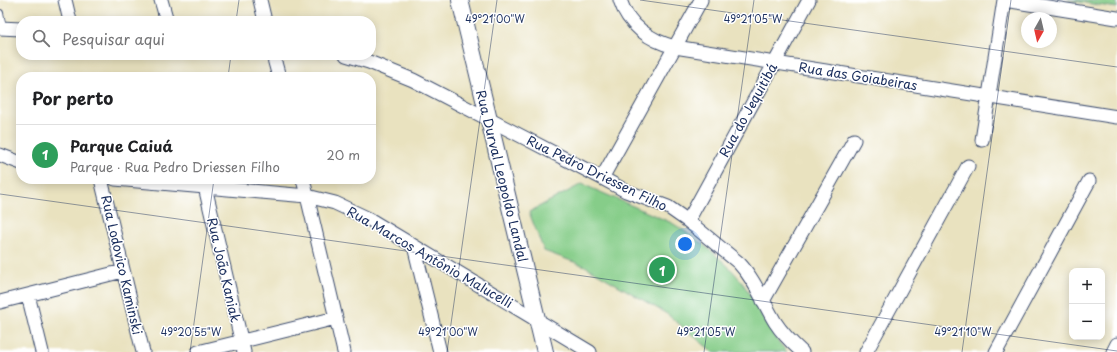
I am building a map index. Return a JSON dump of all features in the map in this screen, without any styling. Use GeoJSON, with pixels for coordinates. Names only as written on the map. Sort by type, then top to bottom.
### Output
{"type":"FeatureCollection","features":[{"type":"Feature","properties":{"kind":"street"},"geometry":{"type":"LineString","coordinates":[[65,0],[69,16]]}},
{"type":"Feature","properties":{"kind":"street"},"geometry":{"type":"LineString","coordinates":[[161,0],[166,16]]}},
{"type":"Feature","properties":{"kind":"street"},"geometry":{"type":"LineString","coordinates":[[260,0],[264,16]]}},
{"type":"Feature","properties":{"kind":"street","name":"Rua Durval Leopoldo Landal"},"geometry":{"type":"LineString","coordinates":[[460,0],[544,352]]}},
{"type":"Feature","properties":{"kind":"street","name":"Rua das Goiabeiras"},"geometry":{"type":"LineString","coordinates":[[620,0],[626,15],[634,24],[656,40],[675,47],[1117,117]]}},
{"type":"Feature","properties":{"kind":"street"},"geometry":{"type":"LineString","coordinates":[[602,178],[701,0]]}},
{"type":"Feature","properties":{"kind":"street","name":"Rua do Jequitibá"},"geometry":{"type":"LineString","coordinates":[[688,220],[809,0]]}},
{"type":"Feature","properties":{"kind":"street"},"geometry":{"type":"LineString","coordinates":[[982,140],[1004,0],[1117,18]]}},
{"type":"Feature","properties":{"kind":"street"},"geometry":{"type":"LineString","coordinates":[[2,28],[16,29]]}},
{"type":"Feature","properties":{"kind":"street"},"geometry":{"type":"LineString","coordinates":[[275,60],[278,72]]}},
{"type":"Feature","properties":{"kind":"street","name":"Rua Pedro Driessen Filho"},"geometry":{"type":"LineString","coordinates":[[362,60],[412,80],[626,191],[663,204],[688,220],[739,263],[747,272],[775,321],[784,334],[802,352]]}},
{"type":"Feature","properties":{"kind":"street"},"geometry":{"type":"LineString","coordinates":[[763,301],[854,140]]}},
{"type":"Feature","properties":{"kind":"street"},"geometry":{"type":"LineString","coordinates":[[0,155],[16,161]]}},
{"type":"Feature","properties":{"kind":"street"},"geometry":{"type":"LineString","coordinates":[[866,352],[968,166]]}},
{"type":"Feature","properties":{"kind":"street"},"geometry":{"type":"LineString","coordinates":[[996,352],[1089,181]]}},
{"type":"Feature","properties":{"kind":"street","name":"Rua Lodovico Kaminski"},"geometry":{"type":"LineString","coordinates":[[102,184],[143,352]]}},
{"type":"Feature","properties":{"kind":"street","name":"Rua Marcos Antônio Malucelli"},"geometry":{"type":"LineString","coordinates":[[171,184],[307,196],[347,207],[590,352]]}},
{"type":"Feature","properties":{"kind":"street"},"geometry":{"type":"LineString","coordinates":[[304,184],[344,352]]}},
{"type":"Feature","properties":{"kind":"street","name":"Rua João Kaniak"},"geometry":{"type":"LineString","coordinates":[[205,187],[242,347]]}},
{"type":"Feature","properties":{"kind":"street"},"geometry":{"type":"LineString","coordinates":[[414,246],[440,352]]}},
{"type":"Feature","properties":{"kind":"street"},"geometry":{"type":"LineString","coordinates":[[0,302],[123,271]]}},
{"type":"Feature","properties":{"kind":"street"},"geometry":{"type":"LineString","coordinates":[[28,295],[42,352]]}},
{"type":"Feature","properties":{"kind":"street"},"geometry":{"type":"LineString","coordinates":[[198,352],[242,347],[336,318]]}},
{"type":"Feature","properties":{"kind":"street"},"geometry":{"type":"LineString","coordinates":[[1112,352],[1117,344]]}},
{"type":"Feature","properties":{"kind":"lane"},"geometry":{"type":"LineString","coordinates":[[0,13],[2,28]]}},
{"type":"Feature","properties":{"kind":"green space"},"geometry":{"type":"Polygon","coordinates":[[[1068,0],[1117,0],[1117,8],[1068,0]]]}},
{"type":"Feature","properties":{"kind":"green space"},"geometry":{"type":"Polygon","coordinates":[[[582,184],[672,223],[691,235],[711,251],[738,277],[769,328],[787,352],[713,352],[667,314],[585,266],[544,251],[529,212],[582,184]]]}},
{"type":"Feature","properties":{"kind":"place","name":"Parque Caiuá"},"geometry":{"type":"Point","coordinates":[662,270]}}]}
